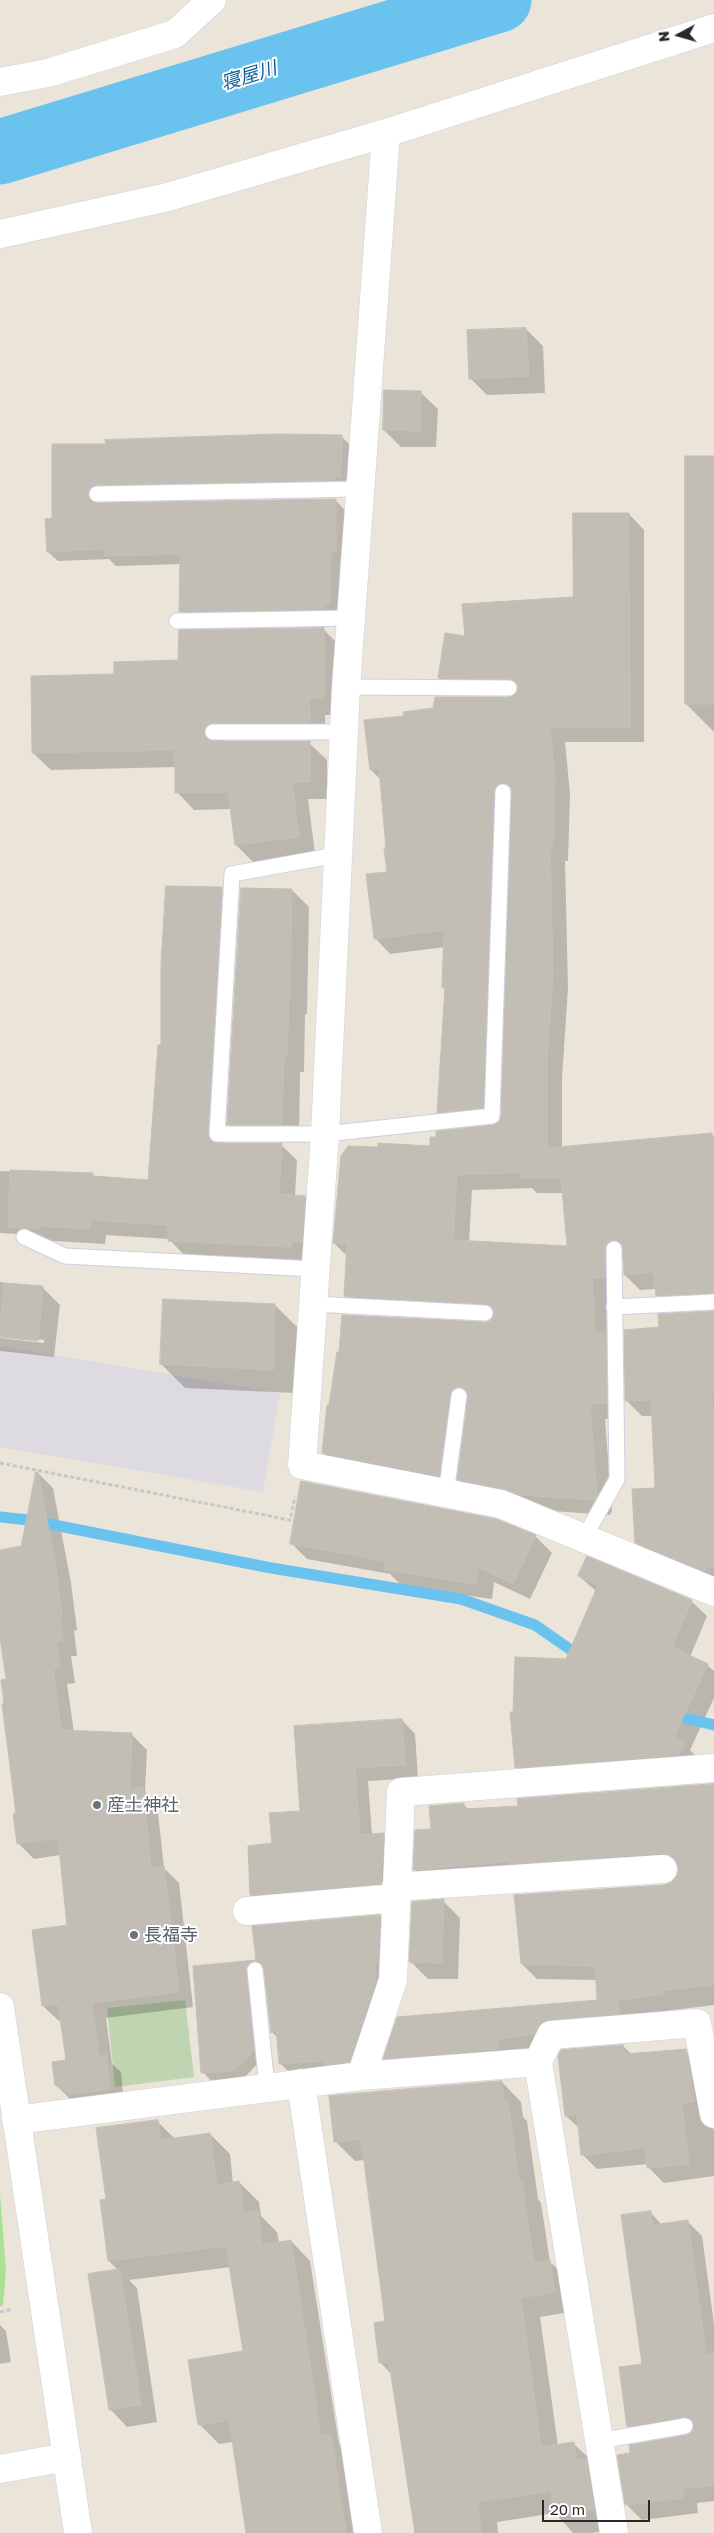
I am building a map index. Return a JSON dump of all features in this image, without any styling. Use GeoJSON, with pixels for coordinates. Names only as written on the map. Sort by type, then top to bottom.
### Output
{"type":"FeatureCollection","features":[{"type":"Feature","properties":{"kind":"street"},"geometry":{"type":"LineString","coordinates":[[0,82],[48,73],[175,34],[212,0]]}},
{"type":"Feature","properties":{"kind":"street"},"geometry":{"type":"LineString","coordinates":[[0,234],[168,197],[386,133],[714,28]]}},
{"type":"Feature","properties":{"kind":"street"},"geometry":{"type":"LineString","coordinates":[[386,133],[346,687],[325,1134],[302,1465],[501,1504],[714,1592]]}},
{"type":"Feature","properties":{"kind":"street"},"geometry":{"type":"LineString","coordinates":[[361,2076],[392,1980],[401,1792],[714,1768]]}},
{"type":"Feature","properties":{"kind":"street"},"geometry":{"type":"LineString","coordinates":[[247,1911],[396,1893],[663,1869]]}},
{"type":"Feature","properties":{"kind":"street"},"geometry":{"type":"LineString","coordinates":[[0,2007],[78,2533]]}},
{"type":"Feature","properties":{"kind":"street"},"geometry":{"type":"LineString","coordinates":[[614,2533],[538,2062],[551,2035],[697,2023],[714,2114]]}},
{"type":"Feature","properties":{"kind":"street"},"geometry":{"type":"LineString","coordinates":[[16,2120],[301,2082],[538,2062]]}},
{"type":"Feature","properties":{"kind":"street"},"geometry":{"type":"LineString","coordinates":[[301,2082],[368,2533]]}},
{"type":"Feature","properties":{"kind":"street"},"geometry":{"type":"LineString","coordinates":[[0,2469],[67,2457]]}},
{"type":"Feature","properties":{"kind":"lane"},"geometry":{"type":"LineString","coordinates":[[97,494],[359,489]]}},
{"type":"Feature","properties":{"kind":"lane"},"geometry":{"type":"LineString","coordinates":[[177,620],[351,618]]}},
{"type":"Feature","properties":{"kind":"lane"},"geometry":{"type":"LineString","coordinates":[[346,687],[509,688]]}},
{"type":"Feature","properties":{"kind":"lane"},"geometry":{"type":"LineString","coordinates":[[213,732],[344,732]]}},
{"type":"Feature","properties":{"kind":"lane"},"geometry":{"type":"LineString","coordinates":[[337,855],[232,874],[217,1134],[325,1134],[492,1116],[503,792]]}},
{"type":"Feature","properties":{"kind":"lane"},"geometry":{"type":"LineString","coordinates":[[24,1238],[65,1256],[315,1269]]}},
{"type":"Feature","properties":{"kind":"lane"},"geometry":{"type":"LineString","coordinates":[[584,1538],[617,1479],[614,1249]]}},
{"type":"Feature","properties":{"kind":"lane"},"geometry":{"type":"LineString","coordinates":[[614,1307],[714,1302]]}},
{"type":"Feature","properties":{"kind":"lane"},"geometry":{"type":"LineString","coordinates":[[313,1304],[486,1313]]}},
{"type":"Feature","properties":{"kind":"lane"},"geometry":{"type":"LineString","coordinates":[[446,1494],[459,1396]]}},
{"type":"Feature","properties":{"kind":"lane"},"geometry":{"type":"LineString","coordinates":[[256,1970],[266,2087]]}},
{"type":"Feature","properties":{"kind":"lane"},"geometry":{"type":"LineString","coordinates":[[599,2441],[685,2426]]}},
{"type":"Feature","properties":{"kind":"path"},"geometry":{"type":"LineString","coordinates":[[0,1463],[290,1520],[303,1456]]}},
{"type":"Feature","properties":{"kind":"shaded area"},"geometry":{"type":"Polygon","coordinates":[[[0,1346],[280,1393],[263,1492],[0,1447],[0,1346]]]}},
{"type":"Feature","properties":{"kind":"green space"},"geometry":{"type":"Polygon","coordinates":[[[185,2000],[194,2077],[115,2087],[107,2008],[185,2000]]]}},
{"type":"Feature","properties":{"kind":"green space"},"geometry":{"type":"Polygon","coordinates":[[[0,2193],[6,2270],[3,2306],[0,2306],[0,2193]]]}},
{"type":"Feature","properties":{"kind":"building"},"geometry":{"type":"Polygon","coordinates":[[[526,328],[529,376],[469,379],[467,330],[526,328]]]}},
{"type":"Feature","properties":{"kind":"building"},"geometry":{"type":"Polygon","coordinates":[[[384,390],[421,391],[420,431],[383,430],[384,390]]]}},
{"type":"Feature","properties":{"kind":"building"},"geometry":{"type":"Polygon","coordinates":[[[278,434],[342,435],[341,477],[335,476],[336,480],[97,485],[89,489],[88,495],[92,502],[97,503],[336,499],[336,551],[331,551],[330,604],[324,604],[324,609],[179,612],[180,554],[105,556],[105,549],[47,552],[45,519],[52,518],[52,444],[106,444],[105,440],[278,434]]]}},
{"type":"Feature","properties":{"kind":"building"},"geometry":{"type":"Polygon","coordinates":[[[685,456],[714,456],[714,704],[685,704],[685,456]]]}},
{"type":"Feature","properties":{"kind":"building"},"geometry":{"type":"Polygon","coordinates":[[[573,513],[629,513],[630,727],[550,727],[555,778],[553,846],[550,846],[553,972],[547,1062],[547,1148],[712,1133],[714,1151],[714,1293],[656,1296],[653,1272],[624,1275],[623,1248],[619,1241],[614,1240],[609,1241],[605,1249],[605,1277],[592,1279],[595,1333],[606,1332],[607,1403],[590,1404],[597,1496],[595,1500],[520,1495],[504,1489],[457,1480],[468,1397],[467,1392],[461,1387],[455,1388],[450,1395],[439,1476],[322,1453],[327,1405],[329,1405],[337,1352],[339,1352],[342,1315],[485,1322],[490,1321],[494,1314],[493,1308],[485,1304],[344,1296],[347,1244],[333,1243],[341,1156],[348,1146],[378,1147],[378,1143],[430,1146],[430,1137],[436,1137],[436,1131],[493,1125],[500,1121],[501,1116],[511,788],[503,783],[495,787],[494,792],[483,1108],[437,1113],[445,988],[442,988],[444,930],[374,939],[366,874],[387,872],[384,848],[386,848],[379,769],[370,770],[364,720],[404,716],[403,712],[433,708],[435,697],[509,697],[517,693],[517,684],[510,679],[438,678],[445,633],[465,636],[462,604],[573,597],[573,513]],[[520,1173],[457,1175],[453,1240],[567,1246],[561,1178],[521,1178],[520,1173]]]}},
{"type":"Feature","properties":{"kind":"building"},"geometry":{"type":"Polygon","coordinates":[[[324,628],[324,698],[309,699],[310,723],[213,723],[208,724],[204,732],[205,737],[213,741],[310,741],[310,782],[292,782],[299,837],[235,845],[228,792],[175,793],[175,750],[32,753],[31,676],[114,674],[114,662],[178,660],[179,630],[324,628]]]}},
{"type":"Feature","properties":{"kind":"building"},"geometry":{"type":"Polygon","coordinates":[[[166,886],[222,887],[208,1134],[209,1139],[216,1143],[282,1143],[279,1194],[305,1196],[302,1242],[291,1241],[291,1247],[168,1241],[168,1225],[90,1220],[90,1229],[39,1226],[39,1229],[8,1227],[10,1170],[93,1173],[93,1176],[148,1180],[158,1045],[161,1045],[161,966],[166,886]]]}},
{"type":"Feature","properties":{"kind":"building"},"geometry":{"type":"Polygon","coordinates":[[[241,888],[292,889],[290,998],[287,1055],[284,1055],[282,1125],[227,1125],[241,888]]]}},
{"type":"Feature","properties":{"kind":"building"},"geometry":{"type":"Polygon","coordinates":[[[4,1283],[43,1286],[38,1341],[0,1337],[4,1283]]]}},
{"type":"Feature","properties":{"kind":"building"},"geometry":{"type":"Polygon","coordinates":[[[163,1299],[275,1304],[273,1370],[160,1364],[163,1299]]]}},
{"type":"Feature","properties":{"kind":"building"},"geometry":{"type":"Polygon","coordinates":[[[714,1311],[714,1394],[712,1394],[714,1430],[714,1567],[706,1568],[704,1571],[635,1543],[632,1489],[655,1488],[651,1400],[625,1401],[624,1330],[659,1327],[658,1314],[714,1311]]]}},
{"type":"Feature","properties":{"kind":"building"},"geometry":{"type":"Polygon","coordinates":[[[36,1472],[38,1472],[56,1567],[62,1616],[60,1616],[63,1641],[56,1642],[60,1668],[53,1669],[61,1730],[132,1733],[130,1789],[143,1787],[151,1868],[164,1866],[179,1992],[92,2003],[99,2056],[106,2055],[110,2089],[69,2094],[55,2085],[52,2062],[66,2060],[58,2004],[42,2006],[32,1930],[67,1925],[58,1838],[17,1844],[13,1814],[16,1813],[2,1704],[4,1703],[1,1680],[6,1679],[0,1637],[0,1550],[21,1546],[36,1472]]]}},
{"type":"Feature","properties":{"kind":"building"},"geometry":{"type":"Polygon","coordinates":[[[301,1481],[496,1519],[536,1535],[513,1584],[478,1567],[476,1584],[384,1570],[385,1561],[290,1544],[301,1481]]]}},
{"type":"Feature","properties":{"kind":"building"},"geometry":{"type":"Polygon","coordinates":[[[587,1556],[692,1600],[672,1647],[708,1664],[674,1737],[685,1743],[678,1755],[515,1768],[510,1712],[513,1712],[515,1657],[566,1659],[598,1585],[578,1576],[587,1556]]]}},
{"type":"Feature","properties":{"kind":"building"},"geometry":{"type":"Polygon","coordinates":[[[402,1719],[405,1765],[355,1768],[360,1835],[384,1833],[381,1884],[250,1895],[248,1846],[272,1843],[269,1813],[300,1811],[294,1726],[402,1719]]]}},
{"type":"Feature","properties":{"kind":"building"},"geometry":{"type":"Polygon","coordinates":[[[714,1784],[714,1985],[664,1990],[664,1994],[618,2000],[619,2014],[542,2022],[534,2034],[498,2039],[499,2049],[383,2059],[397,2017],[597,2000],[595,1966],[521,1964],[514,1895],[664,1885],[672,1882],[679,1868],[676,1860],[662,1853],[510,1864],[510,1861],[413,1870],[415,1830],[431,1829],[429,1806],[464,1803],[464,1809],[518,1806],[517,1799],[714,1784]]]}},
{"type":"Feature","properties":{"kind":"building"},"geometry":{"type":"Polygon","coordinates":[[[444,1899],[442,1963],[409,1962],[412,1902],[444,1899]]]}},
{"type":"Feature","properties":{"kind":"building"},"geometry":{"type":"Polygon","coordinates":[[[380,1915],[378,1962],[375,1961],[376,1981],[349,2062],[325,2065],[324,2061],[279,2064],[276,2027],[271,2033],[264,1969],[262,1964],[255,1961],[249,1963],[246,1971],[254,2050],[235,2070],[201,2073],[193,1966],[256,1960],[252,1926],[380,1915]]]}},
{"type":"Feature","properties":{"kind":"building"},"geometry":{"type":"Polygon","coordinates":[[[623,2045],[625,2054],[686,2049],[694,2102],[682,2103],[689,2164],[647,2168],[645,2148],[581,2155],[577,2115],[565,2116],[558,2056],[561,2050],[623,2045]]]}},
{"type":"Feature","properties":{"kind":"building"},"geometry":{"type":"Polygon","coordinates":[[[502,2081],[504,2101],[508,2100],[519,2182],[522,2182],[534,2263],[550,2260],[555,2292],[521,2298],[541,2447],[574,2442],[577,2460],[586,2459],[594,2509],[554,2517],[551,2491],[478,2502],[481,2533],[415,2533],[389,2362],[379,2363],[374,2323],[385,2321],[361,2139],[334,2142],[329,2096],[502,2081]]]}},
{"type":"Feature","properties":{"kind":"building"},"geometry":{"type":"Polygon","coordinates":[[[158,2120],[161,2140],[210,2133],[217,2185],[239,2181],[244,2213],[258,2211],[262,2245],[291,2240],[321,2436],[331,2434],[346,2533],[246,2533],[229,2420],[198,2425],[188,2360],[243,2351],[226,2246],[108,2261],[100,2200],[106,2199],[96,2128],[158,2120]]]}},
{"type":"Feature","properties":{"kind":"building"},"geometry":{"type":"Polygon","coordinates":[[[651,2211],[652,2225],[688,2220],[706,2355],[714,2353],[714,2485],[683,2489],[684,2498],[625,2505],[617,2455],[630,2453],[629,2445],[687,2435],[691,2433],[694,2425],[692,2420],[683,2417],[627,2427],[619,2367],[642,2364],[621,2215],[651,2211]]]}},
{"type":"Feature","properties":{"kind":"building"},"geometry":{"type":"Polygon","coordinates":[[[120,2269],[141,2405],[109,2410],[88,2274],[120,2269]]]}},
{"type":"Feature","properties":{"kind":"waterway","name":"寝屋川"},"geometry":{"type":"LineString","coordinates":[[0,152],[499,0]]}},
{"type":"Feature","properties":{"kind":"waterway"},"geometry":{"type":"LineString","coordinates":[[0,1517],[29,1520],[271,1568],[461,1599],[535,1625],[581,1657]]}},
{"type":"Feature","properties":{"kind":"waterway"},"geometry":{"type":"LineString","coordinates":[[670,1710],[685,1718],[714,1725]]}},
{"type":"Feature","properties":{"kind":"place","name":"産土神社"},"geometry":{"type":"Point","coordinates":[97,1805]}},
{"type":"Feature","properties":{"kind":"place","name":"長福寺"},"geometry":{"type":"Point","coordinates":[134,1935]}}]}
